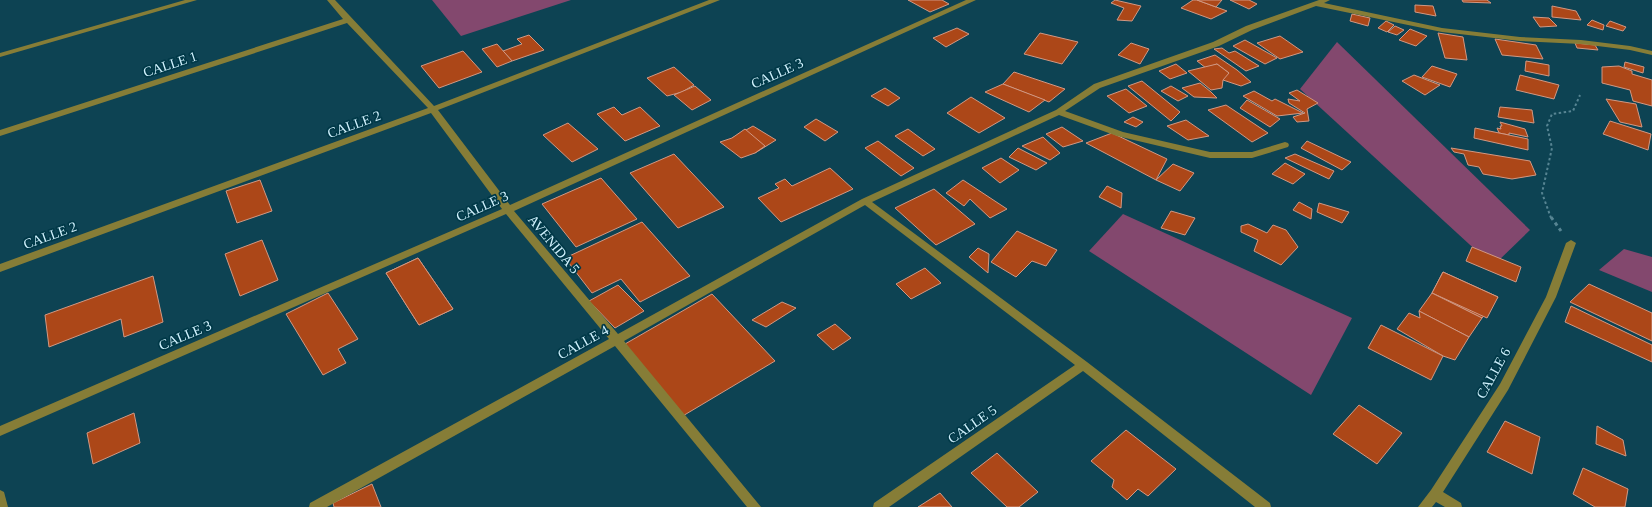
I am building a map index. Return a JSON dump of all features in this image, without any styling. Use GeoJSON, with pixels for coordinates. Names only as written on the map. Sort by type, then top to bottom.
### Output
{"type":"FeatureCollection","features":[{"type":"Feature","properties":{"kind":"street"},"geometry":{"type":"LineString","coordinates":[[0,55],[193,0]]}},
{"type":"Feature","properties":{"kind":"street","name":"AVENIDA 5"},"geometry":{"type":"LineString","coordinates":[[331,0],[432,109],[508,210],[755,507]]}},
{"type":"Feature","properties":{"kind":"street","name":"CALLE 2"},"geometry":{"type":"LineString","coordinates":[[0,268],[432,109],[716,0]]}},
{"type":"Feature","properties":{"kind":"street","name":"CALLE 3"},"geometry":{"type":"LineString","coordinates":[[0,431],[508,210],[972,0]]}},
{"type":"Feature","properties":{"kind":"street","name":"CALLE 4"},"geometry":{"type":"LineString","coordinates":[[315,507],[865,201],[1060,112],[1097,86],[1216,44],[1249,28],[1326,0]]}},
{"type":"Feature","properties":{"kind":"street"},"geometry":{"type":"LineString","coordinates":[[1317,4],[1442,30],[1520,38],[1581,42],[1630,48],[1652,53]]}},
{"type":"Feature","properties":{"kind":"street","name":"CALLE 1"},"geometry":{"type":"LineString","coordinates":[[0,133],[348,20]]}},
{"type":"Feature","properties":{"kind":"street"},"geometry":{"type":"LineString","coordinates":[[1060,112],[1120,134],[1210,155],[1252,154],[1285,145]]}},
{"type":"Feature","properties":{"kind":"street"},"geometry":{"type":"LineString","coordinates":[[865,201],[1083,365],[1265,507]]}},
{"type":"Feature","properties":{"kind":"street","name":"CALLE 6"},"geometry":{"type":"LineString","coordinates":[[1424,507],[1435,494],[1504,387],[1551,297],[1571,243]]}},
{"type":"Feature","properties":{"kind":"street","name":"CALLE 5"},"geometry":{"type":"LineString","coordinates":[[879,507],[1083,365]]}},
{"type":"Feature","properties":{"kind":"street"},"geometry":{"type":"LineString","coordinates":[[1435,494],[1456,507]]}},
{"type":"Feature","properties":{"kind":"street"},"geometry":{"type":"LineString","coordinates":[[0,496],[2,507]]}},
{"type":"Feature","properties":{"kind":"path"},"geometry":{"type":"LineString","coordinates":[[1571,243],[1551,218],[1542,192],[1552,148],[1547,126],[1552,114],[1573,111],[1580,95]]}},
{"type":"Feature","properties":{"kind":"shaded area"},"geometry":{"type":"Polygon","coordinates":[[[432,0],[571,0],[461,36],[432,0]]]}},
{"type":"Feature","properties":{"kind":"shaded area"},"geometry":{"type":"Polygon","coordinates":[[[1337,42],[1530,230],[1493,266],[1300,89],[1337,42]]]}},
{"type":"Feature","properties":{"kind":"shaded area"},"geometry":{"type":"Polygon","coordinates":[[[1123,214],[1352,318],[1311,395],[1089,251],[1123,214]]]}},
{"type":"Feature","properties":{"kind":"shaded area"},"geometry":{"type":"Polygon","coordinates":[[[1624,249],[1652,257],[1652,292],[1599,270],[1624,249]]]}},
{"type":"Feature","properties":{"kind":"building"},"geometry":{"type":"Polygon","coordinates":[[[908,0],[942,0],[949,4],[930,12],[908,0]]]}},
{"type":"Feature","properties":{"kind":"building"},"geometry":{"type":"Polygon","coordinates":[[[1115,0],[1141,6],[1132,21],[1117,20],[1124,8],[1111,3],[1115,0]]]}},
{"type":"Feature","properties":{"kind":"building"},"geometry":{"type":"Polygon","coordinates":[[[1193,0],[1197,0],[1227,11],[1211,19],[1181,8],[1193,0]]]}},
{"type":"Feature","properties":{"kind":"building"},"geometry":{"type":"Polygon","coordinates":[[[1197,0],[1222,0],[1216,7],[1197,0]]]}},
{"type":"Feature","properties":{"kind":"building"},"geometry":{"type":"Polygon","coordinates":[[[1230,0],[1249,0],[1257,4],[1249,9],[1230,0]]]}},
{"type":"Feature","properties":{"kind":"building"},"geometry":{"type":"Polygon","coordinates":[[[1462,0],[1487,0],[1491,3],[1463,2],[1462,0]]]}},
{"type":"Feature","properties":{"kind":"building"},"geometry":{"type":"Polygon","coordinates":[[[1415,5],[1433,6],[1436,16],[1415,12],[1415,5]]]}},
{"type":"Feature","properties":{"kind":"building"},"geometry":{"type":"Polygon","coordinates":[[[1552,6],[1576,11],[1581,20],[1552,17],[1552,6]]]}},
{"type":"Feature","properties":{"kind":"building"},"geometry":{"type":"Polygon","coordinates":[[[1352,14],[1370,18],[1368,26],[1350,21],[1352,14]]]}},
{"type":"Feature","properties":{"kind":"building"},"geometry":{"type":"Polygon","coordinates":[[[1533,17],[1549,18],[1557,26],[1540,27],[1533,17]]]}},
{"type":"Feature","properties":{"kind":"building"},"geometry":{"type":"Polygon","coordinates":[[[1592,20],[1604,25],[1603,30],[1587,25],[1592,20]]]}},
{"type":"Feature","properties":{"kind":"building"},"geometry":{"type":"Polygon","coordinates":[[[1386,21],[1394,25],[1387,32],[1378,28],[1386,21]]]}},
{"type":"Feature","properties":{"kind":"building"},"geometry":{"type":"Polygon","coordinates":[[[1610,21],[1626,27],[1623,31],[1606,26],[1610,21]]]}},
{"type":"Feature","properties":{"kind":"building"},"geometry":{"type":"Polygon","coordinates":[[[1395,26],[1404,30],[1397,35],[1388,32],[1395,26]]]}},
{"type":"Feature","properties":{"kind":"building"},"geometry":{"type":"Polygon","coordinates":[[[957,28],[969,34],[946,47],[933,38],[957,28]]]}},
{"type":"Feature","properties":{"kind":"building"},"geometry":{"type":"Polygon","coordinates":[[[1410,29],[1427,36],[1416,46],[1399,40],[1410,29]]]}},
{"type":"Feature","properties":{"kind":"building"},"geometry":{"type":"Polygon","coordinates":[[[1040,33],[1078,42],[1062,64],[1024,54],[1040,33]]]}},
{"type":"Feature","properties":{"kind":"building"},"geometry":{"type":"Polygon","coordinates":[[[1438,33],[1463,37],[1467,60],[1445,58],[1438,33]]]}},
{"type":"Feature","properties":{"kind":"building"},"geometry":{"type":"Polygon","coordinates":[[[529,35],[544,50],[512,61],[503,51],[522,44],[517,39],[529,35]]]}},
{"type":"Feature","properties":{"kind":"building"},"geometry":{"type":"Polygon","coordinates":[[[1280,36],[1303,52],[1280,59],[1257,43],[1280,36]]]}},
{"type":"Feature","properties":{"kind":"building"},"geometry":{"type":"Polygon","coordinates":[[[1495,39],[1536,45],[1543,59],[1502,55],[1495,39]]]}},
{"type":"Feature","properties":{"kind":"building"},"geometry":{"type":"Polygon","coordinates":[[[1245,40],[1277,58],[1265,64],[1233,46],[1245,40]]]}},
{"type":"Feature","properties":{"kind":"building"},"geometry":{"type":"Polygon","coordinates":[[[1131,43],[1149,49],[1140,64],[1118,55],[1131,43]]]}},
{"type":"Feature","properties":{"kind":"building"},"geometry":{"type":"Polygon","coordinates":[[[1575,43],[1595,45],[1598,50],[1577,48],[1575,43]]]}},
{"type":"Feature","properties":{"kind":"building"},"geometry":{"type":"Polygon","coordinates":[[[497,44],[512,61],[497,67],[482,49],[497,44]]]}},
{"type":"Feature","properties":{"kind":"building"},"geometry":{"type":"Polygon","coordinates":[[[1222,48],[1229,53],[1235,51],[1259,66],[1246,71],[1214,49],[1222,48]]]}},
{"type":"Feature","properties":{"kind":"building"},"geometry":{"type":"Polygon","coordinates":[[[463,51],[482,72],[439,88],[421,66],[463,51]]]}},
{"type":"Feature","properties":{"kind":"building"},"geometry":{"type":"Polygon","coordinates":[[[1215,55],[1237,70],[1251,82],[1241,86],[1223,80],[1221,77],[1229,73],[1217,64],[1206,68],[1197,61],[1215,55]]]}},
{"type":"Feature","properties":{"kind":"building"},"geometry":{"type":"Polygon","coordinates":[[[1526,61],[1549,65],[1549,76],[1525,71],[1526,61]]]}},
{"type":"Feature","properties":{"kind":"building"},"geometry":{"type":"Polygon","coordinates":[[[1625,62],[1644,67],[1643,73],[1624,67],[1625,62]]]}},
{"type":"Feature","properties":{"kind":"building"},"geometry":{"type":"Polygon","coordinates":[[[1176,64],[1187,73],[1170,79],[1159,71],[1176,64]]]}},
{"type":"Feature","properties":{"kind":"building"},"geometry":{"type":"Polygon","coordinates":[[[1217,64],[1229,73],[1223,80],[1222,88],[1211,90],[1188,71],[1217,64]]]}},
{"type":"Feature","properties":{"kind":"building"},"geometry":{"type":"Polygon","coordinates":[[[1432,66],[1457,74],[1450,87],[1422,77],[1432,66]]]}},
{"type":"Feature","properties":{"kind":"building"},"geometry":{"type":"Polygon","coordinates":[[[1619,66],[1632,71],[1632,74],[1652,80],[1652,106],[1633,101],[1630,90],[1602,83],[1602,67],[1619,66]]]}},
{"type":"Feature","properties":{"kind":"building"},"geometry":{"type":"Polygon","coordinates":[[[674,67],[694,85],[682,92],[667,96],[647,78],[674,67]]]}},
{"type":"Feature","properties":{"kind":"building"},"geometry":{"type":"Polygon","coordinates":[[[1014,72],[1065,89],[1049,102],[1003,84],[1014,72]]]}},
{"type":"Feature","properties":{"kind":"building"},"geometry":{"type":"Polygon","coordinates":[[[1414,75],[1440,85],[1425,95],[1402,81],[1414,75]]]}},
{"type":"Feature","properties":{"kind":"building"},"geometry":{"type":"Polygon","coordinates":[[[1520,75],[1559,85],[1554,99],[1516,90],[1520,75]]]}},
{"type":"Feature","properties":{"kind":"building"},"geometry":{"type":"Polygon","coordinates":[[[1142,81],[1180,112],[1171,121],[1128,86],[1142,81]]]}},
{"type":"Feature","properties":{"kind":"building"},"geometry":{"type":"Polygon","coordinates":[[[1200,83],[1217,98],[1194,97],[1182,88],[1200,83]]]}},
{"type":"Feature","properties":{"kind":"building"},"geometry":{"type":"Polygon","coordinates":[[[1003,84],[1045,100],[1029,112],[985,92],[1003,84]]]}},
{"type":"Feature","properties":{"kind":"building"},"geometry":{"type":"Polygon","coordinates":[[[695,86],[711,100],[692,110],[674,95],[695,86]]]}},
{"type":"Feature","properties":{"kind":"building"},"geometry":{"type":"Polygon","coordinates":[[[1171,86],[1188,96],[1178,101],[1161,91],[1171,86]]]}},
{"type":"Feature","properties":{"kind":"building"},"geometry":{"type":"Polygon","coordinates":[[[885,88],[900,98],[888,106],[871,96],[885,88]]]}},
{"type":"Feature","properties":{"kind":"building"},"geometry":{"type":"Polygon","coordinates":[[[1126,89],[1147,106],[1129,113],[1107,96],[1126,89]]]}},
{"type":"Feature","properties":{"kind":"building"},"geometry":{"type":"Polygon","coordinates":[[[1297,90],[1318,103],[1307,109],[1309,121],[1297,122],[1293,117],[1305,113],[1289,103],[1288,99],[1300,101],[1289,93],[1297,90]]]}},
{"type":"Feature","properties":{"kind":"building"},"geometry":{"type":"Polygon","coordinates":[[[1254,91],[1272,101],[1275,99],[1303,113],[1277,116],[1243,96],[1254,91]]]}},
{"type":"Feature","properties":{"kind":"building"},"geometry":{"type":"Polygon","coordinates":[[[971,97],[1005,118],[979,133],[947,113],[971,97]]]}},
{"type":"Feature","properties":{"kind":"building"},"geometry":{"type":"Polygon","coordinates":[[[1606,99],[1636,104],[1642,127],[1620,122],[1606,99]]]}},
{"type":"Feature","properties":{"kind":"building"},"geometry":{"type":"Polygon","coordinates":[[[1247,100],[1280,119],[1270,127],[1240,108],[1247,100]]]}},
{"type":"Feature","properties":{"kind":"building"},"geometry":{"type":"Polygon","coordinates":[[[1226,105],[1268,133],[1252,142],[1208,110],[1226,105]]]}},
{"type":"Feature","properties":{"kind":"building"},"geometry":{"type":"Polygon","coordinates":[[[614,107],[622,115],[640,107],[660,126],[625,141],[597,114],[614,107]]]}},
{"type":"Feature","properties":{"kind":"building"},"geometry":{"type":"Polygon","coordinates":[[[1500,107],[1532,110],[1534,123],[1498,117],[1500,107]]]}},
{"type":"Feature","properties":{"kind":"building"},"geometry":{"type":"Polygon","coordinates":[[[1133,117],[1143,122],[1136,127],[1124,122],[1133,117]]]}},
{"type":"Feature","properties":{"kind":"building"},"geometry":{"type":"Polygon","coordinates":[[[816,119],[838,132],[825,141],[804,127],[816,119]]]}},
{"type":"Feature","properties":{"kind":"building"},"geometry":{"type":"Polygon","coordinates":[[[1186,120],[1209,136],[1188,140],[1167,126],[1186,120]]]}},
{"type":"Feature","properties":{"kind":"building"},"geometry":{"type":"Polygon","coordinates":[[[1610,121],[1651,134],[1648,150],[1603,134],[1610,121]]]}},
{"type":"Feature","properties":{"kind":"building"},"geometry":{"type":"Polygon","coordinates":[[[1500,122],[1525,129],[1528,137],[1509,133],[1509,135],[1499,133],[1497,128],[1501,129],[1500,126],[1502,126],[1500,122]]]}},
{"type":"Feature","properties":{"kind":"building"},"geometry":{"type":"Polygon","coordinates":[[[568,123],[598,149],[572,162],[543,135],[568,123]]]}},
{"type":"Feature","properties":{"kind":"building"},"geometry":{"type":"Polygon","coordinates":[[[753,126],[776,140],[755,153],[732,138],[753,126]]]}},
{"type":"Feature","properties":{"kind":"building"},"geometry":{"type":"Polygon","coordinates":[[[1062,127],[1083,141],[1063,147],[1046,134],[1062,127]]]}},
{"type":"Feature","properties":{"kind":"building"},"geometry":{"type":"Polygon","coordinates":[[[1475,128],[1528,139],[1528,150],[1474,138],[1475,128]]]}},
{"type":"Feature","properties":{"kind":"building"},"geometry":{"type":"Polygon","coordinates":[[[745,129],[765,146],[755,153],[741,158],[720,142],[732,138],[745,129]]]}},
{"type":"Feature","properties":{"kind":"building"},"geometry":{"type":"Polygon","coordinates":[[[908,129],[935,149],[923,156],[895,136],[908,129]]]}},
{"type":"Feature","properties":{"kind":"building"},"geometry":{"type":"Polygon","coordinates":[[[1112,133],[1167,159],[1156,180],[1086,143],[1112,133]]]}},
{"type":"Feature","properties":{"kind":"building"},"geometry":{"type":"Polygon","coordinates":[[[1043,137],[1060,153],[1050,160],[1022,146],[1043,137]]]}},
{"type":"Feature","properties":{"kind":"building"},"geometry":{"type":"Polygon","coordinates":[[[878,141],[914,168],[901,176],[865,148],[878,141]]]}},
{"type":"Feature","properties":{"kind":"building"},"geometry":{"type":"Polygon","coordinates":[[[1307,141],[1351,162],[1342,170],[1301,148],[1307,141]]]}},
{"type":"Feature","properties":{"kind":"building"},"geometry":{"type":"Polygon","coordinates":[[[1018,148],[1047,163],[1036,170],[1009,157],[1018,148]]]}},
{"type":"Feature","properties":{"kind":"building"},"geometry":{"type":"Polygon","coordinates":[[[1451,148],[1530,161],[1536,175],[1512,179],[1483,174],[1479,167],[1468,165],[1464,154],[1454,152],[1451,148]]]}},
{"type":"Feature","properties":{"kind":"building"},"geometry":{"type":"Polygon","coordinates":[[[674,154],[724,207],[678,228],[630,173],[674,154]]]}},
{"type":"Feature","properties":{"kind":"building"},"geometry":{"type":"Polygon","coordinates":[[[1295,154],[1334,171],[1329,179],[1285,158],[1295,154]]]}},
{"type":"Feature","properties":{"kind":"building"},"geometry":{"type":"Polygon","coordinates":[[[1001,158],[1019,170],[1000,183],[982,168],[1001,158]]]}},
{"type":"Feature","properties":{"kind":"building"},"geometry":{"type":"Polygon","coordinates":[[[1285,163],[1305,174],[1293,184],[1272,174],[1285,163]]]}},
{"type":"Feature","properties":{"kind":"building"},"geometry":{"type":"Polygon","coordinates":[[[1173,164],[1194,173],[1180,191],[1156,180],[1173,164]]]}},
{"type":"Feature","properties":{"kind":"building"},"geometry":{"type":"Polygon","coordinates":[[[830,168],[853,189],[781,222],[758,198],[779,188],[775,184],[785,179],[792,186],[830,168]]]}},
{"type":"Feature","properties":{"kind":"building"},"geometry":{"type":"Polygon","coordinates":[[[601,178],[637,219],[576,247],[542,204],[601,178]]]}},
{"type":"Feature","properties":{"kind":"building"},"geometry":{"type":"Polygon","coordinates":[[[260,180],[272,211],[237,223],[226,191],[260,180]]]}},
{"type":"Feature","properties":{"kind":"building"},"geometry":{"type":"Polygon","coordinates":[[[963,180],[1007,209],[990,218],[970,199],[964,206],[946,193],[963,180]]]}},
{"type":"Feature","properties":{"kind":"building"},"geometry":{"type":"Polygon","coordinates":[[[1107,186],[1122,193],[1121,208],[1099,197],[1107,186]]]}},
{"type":"Feature","properties":{"kind":"building"},"geometry":{"type":"Polygon","coordinates":[[[934,189],[975,224],[936,245],[895,208],[934,189]]]}},
{"type":"Feature","properties":{"kind":"building"},"geometry":{"type":"Polygon","coordinates":[[[1299,202],[1312,209],[1311,219],[1293,210],[1299,202]]]}},
{"type":"Feature","properties":{"kind":"building"},"geometry":{"type":"Polygon","coordinates":[[[1319,203],[1349,212],[1342,223],[1317,212],[1319,203]]]}},
{"type":"Feature","properties":{"kind":"building"},"geometry":{"type":"Polygon","coordinates":[[[1171,211],[1195,218],[1185,235],[1161,228],[1171,211]]]}},
{"type":"Feature","properties":{"kind":"building"},"geometry":{"type":"Polygon","coordinates":[[[642,222],[690,276],[640,302],[621,279],[592,293],[565,258],[642,222]]]}},
{"type":"Feature","properties":{"kind":"building"},"geometry":{"type":"Polygon","coordinates":[[[1248,224],[1267,233],[1273,225],[1286,230],[1298,247],[1281,265],[1254,251],[1258,240],[1241,232],[1241,226],[1248,224]]]}},
{"type":"Feature","properties":{"kind":"building"},"geometry":{"type":"Polygon","coordinates":[[[1017,231],[1057,250],[1046,266],[1032,261],[1016,277],[991,262],[1017,231]]]}},
{"type":"Feature","properties":{"kind":"building"},"geometry":{"type":"Polygon","coordinates":[[[262,240],[278,280],[240,296],[225,254],[262,240]]]}},
{"type":"Feature","properties":{"kind":"building"},"geometry":{"type":"Polygon","coordinates":[[[1472,247],[1521,267],[1516,282],[1466,261],[1472,247]]]}},
{"type":"Feature","properties":{"kind":"building"},"geometry":{"type":"Polygon","coordinates":[[[978,248],[989,254],[988,273],[969,257],[978,248]]]}},
{"type":"Feature","properties":{"kind":"building"},"geometry":{"type":"Polygon","coordinates":[[[418,258],[453,309],[419,325],[386,273],[418,258]]]}},
{"type":"Feature","properties":{"kind":"building"},"geometry":{"type":"Polygon","coordinates":[[[418,258],[453,309],[419,325],[386,273],[418,258]]]}},
{"type":"Feature","properties":{"kind":"building"},"geometry":{"type":"Polygon","coordinates":[[[925,268],[941,283],[911,299],[896,284],[925,268]]]}},
{"type":"Feature","properties":{"kind":"building"},"geometry":{"type":"Polygon","coordinates":[[[1443,272],[1498,297],[1482,318],[1432,293],[1443,272]]]}},
{"type":"Feature","properties":{"kind":"building"},"geometry":{"type":"Polygon","coordinates":[[[1443,272],[1498,297],[1487,318],[1432,293],[1443,272]]]}},
{"type":"Feature","properties":{"kind":"building"},"geometry":{"type":"Polygon","coordinates":[[[153,276],[163,322],[124,337],[121,319],[49,347],[45,315],[153,276]]]}},
{"type":"Feature","properties":{"kind":"building"},"geometry":{"type":"Polygon","coordinates":[[[1589,284],[1652,313],[1652,341],[1570,302],[1589,284]]]}},
{"type":"Feature","properties":{"kind":"building"},"geometry":{"type":"Polygon","coordinates":[[[618,285],[644,311],[615,328],[589,301],[618,285]]]}},
{"type":"Feature","properties":{"kind":"building"},"geometry":{"type":"Polygon","coordinates":[[[328,293],[358,339],[338,349],[346,363],[323,375],[286,314],[328,293]]]}},
{"type":"Feature","properties":{"kind":"building"},"geometry":{"type":"Polygon","coordinates":[[[1432,293],[1482,318],[1469,337],[1419,311],[1432,293]]]}},
{"type":"Feature","properties":{"kind":"building"},"geometry":{"type":"Polygon","coordinates":[[[712,294],[775,361],[681,417],[625,344],[712,294]]]}},
{"type":"Feature","properties":{"kind":"building"},"geometry":{"type":"Polygon","coordinates":[[[782,302],[796,308],[766,327],[752,320],[782,302]]]}},
{"type":"Feature","properties":{"kind":"building"},"geometry":{"type":"Polygon","coordinates":[[[1571,306],[1652,345],[1652,362],[1565,322],[1571,306]]]}},
{"type":"Feature","properties":{"kind":"building"},"geometry":{"type":"Polygon","coordinates":[[[1419,311],[1469,337],[1455,360],[1443,356],[1397,329],[1409,313],[1420,318],[1419,311]]]}},
{"type":"Feature","properties":{"kind":"building"},"geometry":{"type":"Polygon","coordinates":[[[835,324],[851,338],[833,350],[817,335],[835,324]]]}},
{"type":"Feature","properties":{"kind":"building"},"geometry":{"type":"Polygon","coordinates":[[[1381,325],[1443,356],[1431,380],[1368,348],[1381,325]]]}},
{"type":"Feature","properties":{"kind":"building"},"geometry":{"type":"Polygon","coordinates":[[[1359,405],[1402,433],[1377,464],[1333,434],[1359,405]]]}},
{"type":"Feature","properties":{"kind":"building"},"geometry":{"type":"Polygon","coordinates":[[[134,413],[140,443],[93,464],[87,433],[134,413]]]}},
{"type":"Feature","properties":{"kind":"building"},"geometry":{"type":"Polygon","coordinates":[[[1505,421],[1540,437],[1532,474],[1487,452],[1505,421]]]}},
{"type":"Feature","properties":{"kind":"building"},"geometry":{"type":"Polygon","coordinates":[[[1597,426],[1623,440],[1626,456],[1596,444],[1597,426]]]}},
{"type":"Feature","properties":{"kind":"building"},"geometry":{"type":"Polygon","coordinates":[[[1126,430],[1176,469],[1148,496],[1138,489],[1127,500],[1112,487],[1114,480],[1091,461],[1126,430]]]}},
{"type":"Feature","properties":{"kind":"building"},"geometry":{"type":"Polygon","coordinates":[[[997,453],[1038,492],[1019,507],[1007,507],[971,473],[997,453]]]}},
{"type":"Feature","properties":{"kind":"building"},"geometry":{"type":"Polygon","coordinates":[[[1583,468],[1628,489],[1625,507],[1595,507],[1573,494],[1583,468]]]}},
{"type":"Feature","properties":{"kind":"building"},"geometry":{"type":"Polygon","coordinates":[[[372,484],[381,507],[334,507],[333,503],[372,484]]]}},
{"type":"Feature","properties":{"kind":"building"},"geometry":{"type":"Polygon","coordinates":[[[940,493],[952,507],[918,507],[940,493]]]}}]}
